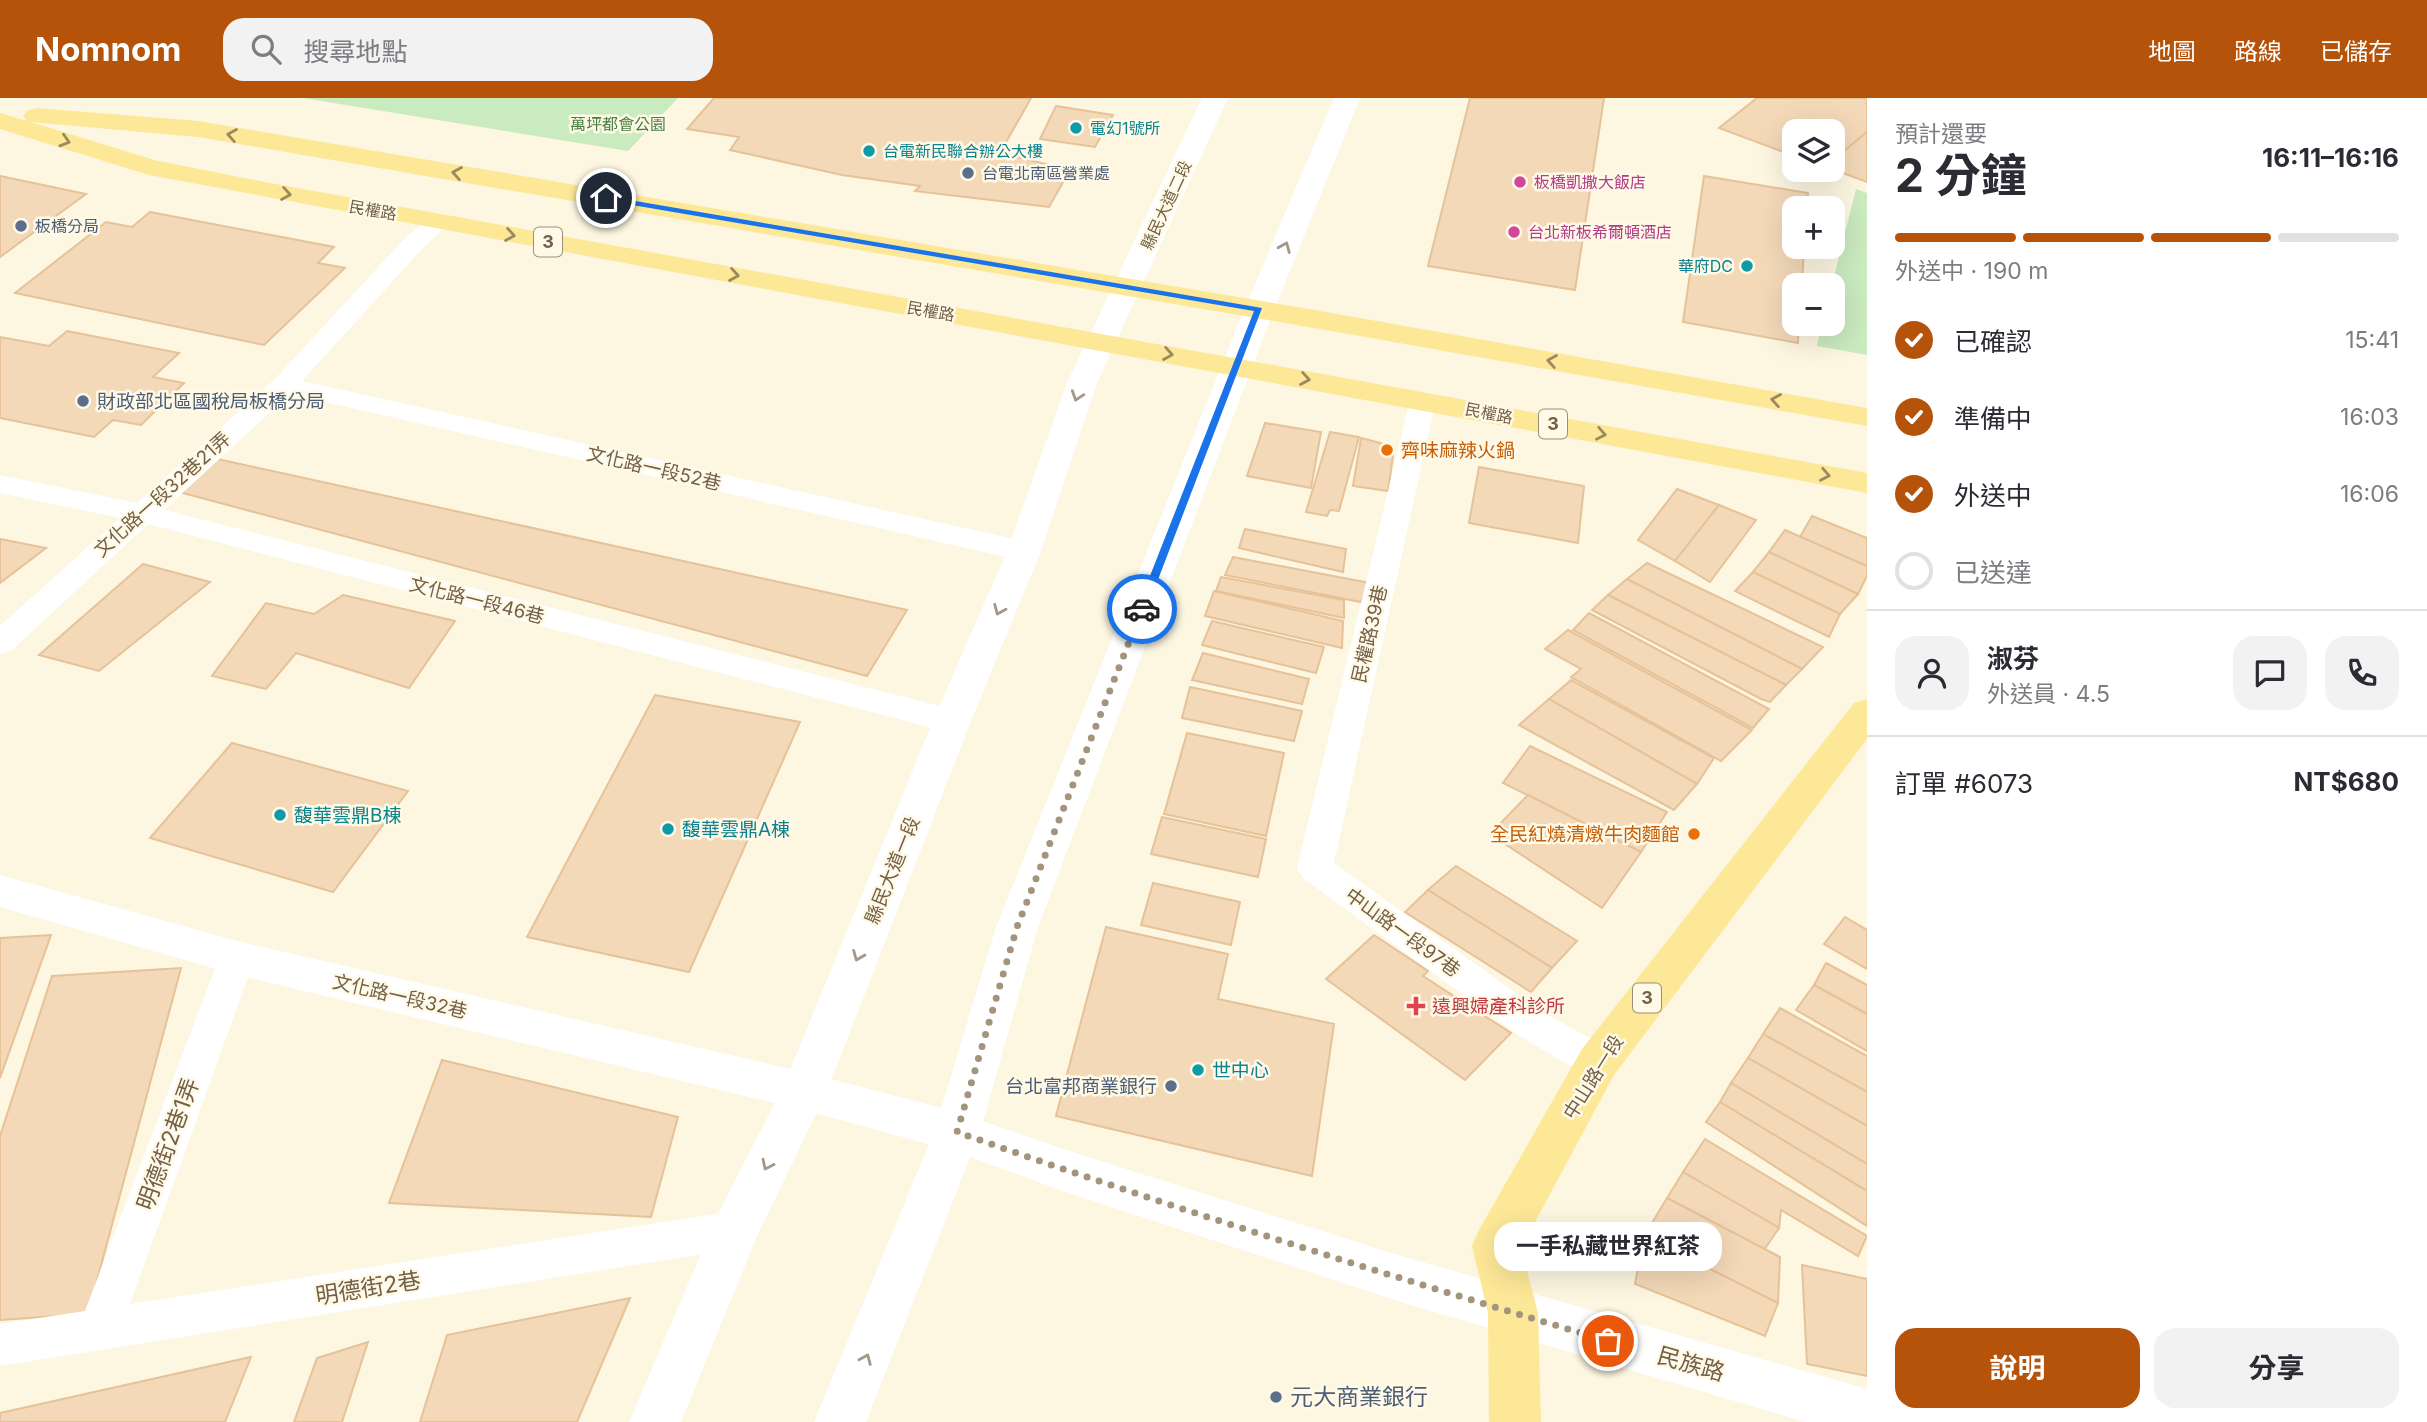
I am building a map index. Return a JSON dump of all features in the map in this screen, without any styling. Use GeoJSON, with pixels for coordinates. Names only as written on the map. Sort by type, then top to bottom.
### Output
{"type":"FeatureCollection","features":[{"type":"Feature","properties":{"kind":"main road"},"geometry":{"type":"LineString","coordinates":[[124,98],[147,113],[198,129]]}},
{"type":"Feature","properties":{"kind":"main road","name":"縣民大道二段"},"geometry":{"type":"LineString","coordinates":[[1115,314],[1215,98]]}},
{"type":"Feature","properties":{"kind":"main road"},"geometry":{"type":"LineString","coordinates":[[840,1422],[957,1132],[1017,927],[1259,310],[1347,98]]}},
{"type":"Feature","properties":{"kind":"main road","name":"民權路"},"geometry":{"type":"LineString","coordinates":[[0,113],[198,129],[1115,314],[1238,367],[1867,483]]}},
{"type":"Feature","properties":{"kind":"main road","name":"民權路"},"geometry":{"type":"LineString","coordinates":[[0,121],[149,167],[438,222],[1115,314],[1259,310],[1867,417]]}},
{"type":"Feature","properties":{"kind":"main road","name":"縣民大道一段"},"geometry":{"type":"LineString","coordinates":[[655,1422],[735,1230],[804,1091],[952,721],[1024,551],[1082,383],[1115,314]]}},
{"type":"Feature","properties":{"kind":"main road","name":"中山路一段"},"geometry":{"type":"LineString","coordinates":[[1515,1422],[1513,1313],[1496,1246],[1598,1062],[1867,712]]}},
{"type":"Feature","properties":{"kind":"main road","name":"文化路一段32巷"},"geometry":{"type":"LineString","coordinates":[[0,891],[237,958],[804,1091],[957,1132]]}},
{"type":"Feature","properties":{"kind":"main road","name":"民族路"},"geometry":{"type":"LineString","coordinates":[[957,1132],[1073,1173],[1513,1313],[1867,1415]]}},
{"type":"Feature","properties":{"kind":"lane","name":"文化路一段32巷21弄"},"geometry":{"type":"LineString","coordinates":[[0,643],[284,385],[438,222]]}},
{"type":"Feature","properties":{"kind":"lane","name":"文化路一段52巷"},"geometry":{"type":"LineString","coordinates":[[284,385],[1024,551]]}},
{"type":"Feature","properties":{"kind":"lane","name":"民權路39巷"},"geometry":{"type":"LineString","coordinates":[[1315,868],[1423,400]]}},
{"type":"Feature","properties":{"kind":"lane","name":"文化路一段46巷"},"geometry":{"type":"LineString","coordinates":[[0,484],[140,513],[952,721]]}},
{"type":"Feature","properties":{"kind":"lane","name":"中山路一段97巷"},"geometry":{"type":"LineString","coordinates":[[1315,868],[1531,1024],[1598,1062]]}},
{"type":"Feature","properties":{"kind":"lane","name":"明德街2巷1弄"},"geometry":{"type":"LineString","coordinates":[[99,1331],[237,958]]}},
{"type":"Feature","properties":{"kind":"lane","name":"明德街2巷"},"geometry":{"type":"LineString","coordinates":[[0,1345],[735,1230]]}},
{"type":"Feature","properties":{"kind":"green space","name":"萬坪都會公園"},"geometry":{"type":"Polygon","coordinates":[[[303,98],[678,98],[628,151],[303,98]]]}},
{"type":"Feature","properties":{"kind":"green space"},"geometry":{"type":"Polygon","coordinates":[[[1856,189],[1867,193],[1867,355],[1817,346],[1819,336],[1845,336],[1845,273],[1835,273],[1838,259],[1845,259],[1845,233],[1856,189]]]}},
{"type":"Feature","properties":{"kind":"building","name":"台電新民聯合辦公大樓"},"geometry":{"type":"Polygon","coordinates":[[[714,98],[1031,98],[1000,153],[1070,170],[1049,207],[915,191],[920,186],[842,175],[730,150],[739,137],[687,129],[714,98]]]}},
{"type":"Feature","properties":{"kind":"building","name":"板橋凱撒大飯店"},"geometry":{"type":"Polygon","coordinates":[[[1470,98],[1604,98],[1575,290],[1428,266],[1470,98]]]}},
{"type":"Feature","properties":{"kind":"building"},"geometry":{"type":"Polygon","coordinates":[[[1757,98],[1867,98],[1867,132],[1845,150],[1845,119],[1782,119],[1782,152],[1719,128],[1757,98]]]}},
{"type":"Feature","properties":{"kind":"building"},"geometry":{"type":"Polygon","coordinates":[[[1056,106],[1113,115],[1095,147],[1040,139],[1056,106]]]}},
{"type":"Feature","properties":{"kind":"building"},"geometry":{"type":"Polygon","coordinates":[[[1867,132],[1867,182],[1845,174],[1845,150],[1867,132]]]}},
{"type":"Feature","properties":{"kind":"building","name":"板橋分局"},"geometry":{"type":"Polygon","coordinates":[[[0,176],[86,194],[0,257],[0,176]]]}},
{"type":"Feature","properties":{"kind":"building","name":"華府DC"},"geometry":{"type":"Polygon","coordinates":[[[1704,176],[1808,193],[1808,196],[1782,196],[1782,259],[1803,259],[1803,273],[1782,273],[1782,336],[1798,336],[1798,343],[1683,322],[1704,176]]]}},
{"type":"Feature","properties":{"kind":"building"},"geometry":{"type":"Polygon","coordinates":[[[150,212],[334,247],[318,263],[345,268],[264,345],[15,293],[106,222],[132,227],[150,212]]]}},
{"type":"Feature","properties":{"kind":"building","name":"財政部北區國稅局板橋分局"},"geometry":{"type":"Polygon","coordinates":[[[67,331],[179,353],[153,377],[184,383],[141,425],[113,420],[94,437],[0,418],[0,337],[49,346],[67,331]]]}},
{"type":"Feature","properties":{"kind":"building"},"geometry":{"type":"Polygon","coordinates":[[[1265,423],[1321,432],[1311,488],[1247,476],[1265,423]]]}},
{"type":"Feature","properties":{"kind":"building"},"geometry":{"type":"Polygon","coordinates":[[[1330,432],[1359,437],[1339,511],[1330,510],[1327,516],[1306,512],[1330,432]]]}},
{"type":"Feature","properties":{"kind":"building"},"geometry":{"type":"Polygon","coordinates":[[[1361,438],[1384,444],[1393,456],[1388,491],[1353,486],[1361,438]]]}},
{"type":"Feature","properties":{"kind":"building"},"geometry":{"type":"Polygon","coordinates":[[[213,458],[907,610],[867,676],[179,492],[213,458]]]}},
{"type":"Feature","properties":{"kind":"building"},"geometry":{"type":"Polygon","coordinates":[[[1479,467],[1584,486],[1578,543],[1469,523],[1479,467]]]}},
{"type":"Feature","properties":{"kind":"building"},"geometry":{"type":"Polygon","coordinates":[[[1677,489],[1719,505],[1675,561],[1638,540],[1677,489]]]}},
{"type":"Feature","properties":{"kind":"building"},"geometry":{"type":"Polygon","coordinates":[[[1719,505],[1756,520],[1710,582],[1675,561],[1719,505]]]}},
{"type":"Feature","properties":{"kind":"building"},"geometry":{"type":"Polygon","coordinates":[[[1812,516],[1867,538],[1867,566],[1800,537],[1812,516]]]}},
{"type":"Feature","properties":{"kind":"building"},"geometry":{"type":"Polygon","coordinates":[[[1245,529],[1346,549],[1343,572],[1239,548],[1245,529]]]}},
{"type":"Feature","properties":{"kind":"building"},"geometry":{"type":"Polygon","coordinates":[[[1785,530],[1867,566],[1867,576],[1858,594],[1769,552],[1785,530]]]}},
{"type":"Feature","properties":{"kind":"building"},"geometry":{"type":"Polygon","coordinates":[[[0,539],[46,548],[0,583],[0,539]]]}},
{"type":"Feature","properties":{"kind":"building"},"geometry":{"type":"Polygon","coordinates":[[[1769,552],[1858,594],[1840,614],[1753,572],[1769,552]]]}},
{"type":"Feature","properties":{"kind":"building"},"geometry":{"type":"Polygon","coordinates":[[[1233,557],[1370,583],[1361,602],[1225,575],[1233,557]]]}},
{"type":"Feature","properties":{"kind":"building"},"geometry":{"type":"Polygon","coordinates":[[[1647,563],[1823,647],[1802,669],[1627,579],[1647,563]]]}},
{"type":"Feature","properties":{"kind":"building"},"geometry":{"type":"Polygon","coordinates":[[[143,564],[210,582],[99,671],[39,655],[143,564]]]}},
{"type":"Feature","properties":{"kind":"building"},"geometry":{"type":"Polygon","coordinates":[[[1753,572],[1840,614],[1829,637],[1735,591],[1753,572]]]}},
{"type":"Feature","properties":{"kind":"building"},"geometry":{"type":"Polygon","coordinates":[[[1221,577],[1344,600],[1344,618],[1216,591],[1221,577]]]}},
{"type":"Feature","properties":{"kind":"building"},"geometry":{"type":"Polygon","coordinates":[[[1627,579],[1802,669],[1786,685],[1608,595],[1627,579]]]}},
{"type":"Feature","properties":{"kind":"building"},"geometry":{"type":"Polygon","coordinates":[[[1214,591],[1343,621],[1342,648],[1205,616],[1214,591]]]}},
{"type":"Feature","properties":{"kind":"building"},"geometry":{"type":"Polygon","coordinates":[[[343,595],[455,621],[409,688],[296,653],[266,689],[212,676],[266,603],[314,614],[343,595]]]}},
{"type":"Feature","properties":{"kind":"building"},"geometry":{"type":"Polygon","coordinates":[[[1608,595],[1786,685],[1770,702],[1761,699],[1592,610],[1608,595]]]}},
{"type":"Feature","properties":{"kind":"building"},"geometry":{"type":"Polygon","coordinates":[[[1589,613],[1769,709],[1753,728],[1573,630],[1589,613]]]}},
{"type":"Feature","properties":{"kind":"building"},"geometry":{"type":"Polygon","coordinates":[[[1212,621],[1324,647],[1316,673],[1202,645],[1212,621]]]}},
{"type":"Feature","properties":{"kind":"building"},"geometry":{"type":"Polygon","coordinates":[[[1568,630],[1752,730],[1721,761],[1571,677],[1581,669],[1545,649],[1568,630]]]}},
{"type":"Feature","properties":{"kind":"building"},"geometry":{"type":"Polygon","coordinates":[[[1203,653],[1309,679],[1302,704],[1192,680],[1203,653]]]}},
{"type":"Feature","properties":{"kind":"building"},"geometry":{"type":"Polygon","coordinates":[[[1571,680],[1714,758],[1697,784],[1549,699],[1571,680]]]}},
{"type":"Feature","properties":{"kind":"building"},"geometry":{"type":"Polygon","coordinates":[[[1190,687],[1302,711],[1294,741],[1182,718],[1190,687]]]}},
{"type":"Feature","properties":{"kind":"building","name":"馥華雲鼎A棟"},"geometry":{"type":"Polygon","coordinates":[[[655,695],[800,722],[689,972],[527,937],[655,695]]]}},
{"type":"Feature","properties":{"kind":"building"},"geometry":{"type":"Polygon","coordinates":[[[1549,699],[1697,784],[1674,810],[1519,725],[1549,699]]]}},
{"type":"Feature","properties":{"kind":"building"},"geometry":{"type":"Polygon","coordinates":[[[1187,733],[1284,753],[1266,836],[1164,814],[1187,733]]]}},
{"type":"Feature","properties":{"kind":"building","name":"馥華雲鼎B棟"},"geometry":{"type":"Polygon","coordinates":[[[232,743],[408,791],[333,892],[150,838],[232,743]]]}},
{"type":"Feature","properties":{"kind":"building"},"geometry":{"type":"Polygon","coordinates":[[[1530,746],[1667,812],[1641,852],[1503,783],[1530,746]]]}},
{"type":"Feature","properties":{"kind":"building"},"geometry":{"type":"Polygon","coordinates":[[[1528,795],[1641,852],[1602,908],[1490,834],[1528,795]]]}},
{"type":"Feature","properties":{"kind":"building"},"geometry":{"type":"Polygon","coordinates":[[[1162,817],[1266,839],[1258,877],[1151,854],[1162,817]]]}},
{"type":"Feature","properties":{"kind":"building"},"geometry":{"type":"Polygon","coordinates":[[[1456,866],[1577,941],[1552,968],[1428,890],[1456,866]]]}},
{"type":"Feature","properties":{"kind":"building"},"geometry":{"type":"Polygon","coordinates":[[[1153,883],[1240,902],[1231,945],[1141,925],[1153,883]]]}},
{"type":"Feature","properties":{"kind":"building"},"geometry":{"type":"Polygon","coordinates":[[[1428,890],[1552,968],[1531,992],[1405,912],[1428,890]]]}},
{"type":"Feature","properties":{"kind":"building"},"geometry":{"type":"Polygon","coordinates":[[[1845,917],[1867,930],[1867,969],[1824,944],[1845,917]]]}},
{"type":"Feature","properties":{"kind":"building","name":"世中心"},"geometry":{"type":"Polygon","coordinates":[[[1106,927],[1228,954],[1218,999],[1334,1024],[1312,1176],[1056,1116],[1106,927]]]}},
{"type":"Feature","properties":{"kind":"building"},"geometry":{"type":"Polygon","coordinates":[[[51,935],[0,1078],[0,938],[51,935]]]}},
{"type":"Feature","properties":{"kind":"building","name":"遠興婦產科診所"},"geometry":{"type":"Polygon","coordinates":[[[1374,935],[1428,971],[1423,976],[1511,1033],[1465,1080],[1326,979],[1374,935]]]}},
{"type":"Feature","properties":{"kind":"building"},"geometry":{"type":"Polygon","coordinates":[[[1826,963],[1867,985],[1867,1014],[1814,985],[1826,963]]]}},
{"type":"Feature","properties":{"kind":"building"},"geometry":{"type":"Polygon","coordinates":[[[181,968],[88,1314],[0,1320],[0,1136],[52,976],[181,968]]]}},
{"type":"Feature","properties":{"kind":"building"},"geometry":{"type":"Polygon","coordinates":[[[1814,985],[1867,1014],[1867,1051],[1796,1010],[1814,985]]]}},
{"type":"Feature","properties":{"kind":"building"},"geometry":{"type":"Polygon","coordinates":[[[1780,1008],[1867,1056],[1867,1092],[1763,1034],[1780,1008]]]}},
{"type":"Feature","properties":{"kind":"building"},"geometry":{"type":"Polygon","coordinates":[[[1763,1034],[1867,1092],[1867,1126],[1748,1058],[1763,1034]]]}},
{"type":"Feature","properties":{"kind":"building"},"geometry":{"type":"Polygon","coordinates":[[[1748,1058],[1867,1126],[1867,1164],[1731,1083],[1748,1058]]]}},
{"type":"Feature","properties":{"kind":"building"},"geometry":{"type":"Polygon","coordinates":[[[442,1060],[678,1117],[651,1217],[389,1203],[442,1060]]]}},
{"type":"Feature","properties":{"kind":"building"},"geometry":{"type":"Polygon","coordinates":[[[1731,1083],[1867,1164],[1867,1191],[1720,1102],[1731,1083]]]}},
{"type":"Feature","properties":{"kind":"building"},"geometry":{"type":"Polygon","coordinates":[[[1720,1102],[1867,1191],[1867,1226],[1706,1122],[1720,1102]]]}},
{"type":"Feature","properties":{"kind":"building"},"geometry":{"type":"Polygon","coordinates":[[[1705,1139],[1867,1236],[1858,1256],[1781,1210],[1779,1228],[1683,1172],[1705,1139]]]}},
{"type":"Feature","properties":{"kind":"building"},"geometry":{"type":"Polygon","coordinates":[[[1683,1172],[1779,1228],[1764,1250],[1667,1198],[1683,1172]]]}},
{"type":"Feature","properties":{"kind":"building"},"geometry":{"type":"Polygon","coordinates":[[[1667,1198],[1780,1257],[1778,1303],[1644,1236],[1667,1198]]]}},
{"type":"Feature","properties":{"kind":"building"},"geometry":{"type":"Polygon","coordinates":[[[1644,1236],[1778,1303],[1765,1336],[1635,1284],[1644,1236]]]}},
{"type":"Feature","properties":{"kind":"building"},"geometry":{"type":"Polygon","coordinates":[[[1802,1265],[1867,1279],[1867,1376],[1807,1364],[1802,1265]]]}},
{"type":"Feature","properties":{"kind":"building"},"geometry":{"type":"Polygon","coordinates":[[[630,1298],[577,1422],[420,1422],[447,1335],[630,1298]]]}},
{"type":"Feature","properties":{"kind":"building"},"geometry":{"type":"Polygon","coordinates":[[[368,1342],[342,1422],[294,1422],[317,1358],[368,1342]]]}},
{"type":"Feature","properties":{"kind":"building"},"geometry":{"type":"Polygon","coordinates":[[[251,1357],[225,1422],[0,1422],[0,1413],[251,1357]]]}},
{"type":"Feature","properties":{"kind":"way so far"},"geometry":{"type":"LineString","coordinates":[[1142,609],[1017,927],[957,1132],[1060,1169],[1401,1279],[1608,1341]]}},
{"type":"Feature","properties":{"kind":"place","name":"電幻1號所"},"geometry":{"type":"Point","coordinates":[1076,128]}},
{"type":"Feature","properties":{"kind":"place","name":"台電新民聯合辦公大樓"},"geometry":{"type":"Point","coordinates":[869,151]}},
{"type":"Feature","properties":{"kind":"place","name":"台電北南區營業處"},"geometry":{"type":"Point","coordinates":[968,173]}},
{"type":"Feature","properties":{"kind":"place","name":"板橋凱撒大飯店"},"geometry":{"type":"Point","coordinates":[1520,182]}},
{"type":"Feature","properties":{"kind":"place","name":"板橋分局"},"geometry":{"type":"Point","coordinates":[21,226]}},
{"type":"Feature","properties":{"kind":"place","name":"台北新板希爾頓酒店"},"geometry":{"type":"Point","coordinates":[1514,232]}},
{"type":"Feature","properties":{"kind":"place","name":"華府DC"},"geometry":{"type":"Point","coordinates":[1747,266]}},
{"type":"Feature","properties":{"kind":"place","name":"財政部北區國稅局板橋分局"},"geometry":{"type":"Point","coordinates":[83,401]}},
{"type":"Feature","properties":{"kind":"place","name":"齊味麻辣火鍋"},"geometry":{"type":"Point","coordinates":[1387,450]}},
{"type":"Feature","properties":{"kind":"place","name":"馥華雲鼎B棟"},"geometry":{"type":"Point","coordinates":[280,815]}},
{"type":"Feature","properties":{"kind":"place","name":"馥華雲鼎A棟"},"geometry":{"type":"Point","coordinates":[668,829]}},
{"type":"Feature","properties":{"kind":"place","name":"全民紅燒清燉牛肉麵館"},"geometry":{"type":"Point","coordinates":[1694,834]}},
{"type":"Feature","properties":{"kind":"place","name":"遠興婦產科診所"},"geometry":{"type":"Point","coordinates":[1416,1006]}},
{"type":"Feature","properties":{"kind":"place","name":"世中心"},"geometry":{"type":"Point","coordinates":[1198,1070]}},
{"type":"Feature","properties":{"kind":"place","name":"台北富邦商業銀行"},"geometry":{"type":"Point","coordinates":[1171,1086]}},
{"type":"Feature","properties":{"kind":"place","name":"一手私藏世界紅茶"},"geometry":{"type":"Point","coordinates":[1608,1341]}},
{"type":"Feature","properties":{"kind":"place","name":"元大商業銀行"},"geometry":{"type":"Point","coordinates":[1276,1397]}},
{"type":"Feature","properties":{"kind":"route"},"geometry":{"type":"LineString","coordinates":[[606,198],[1259,310],[1142,609]]}}]}
